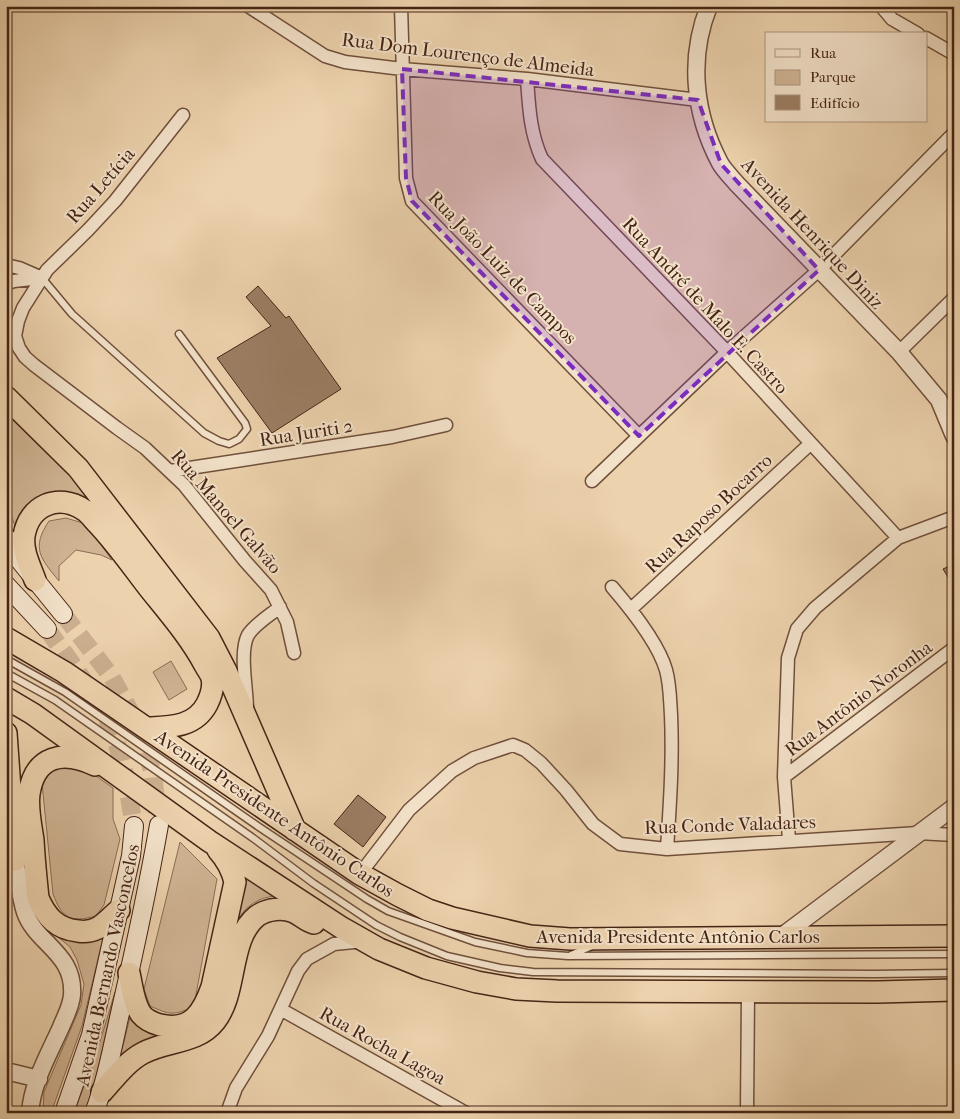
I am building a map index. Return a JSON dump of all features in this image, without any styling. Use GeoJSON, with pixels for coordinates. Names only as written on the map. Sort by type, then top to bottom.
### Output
{"type":"FeatureCollection","features":[{"type":"Feature","properties":{"kind":"highway"},"geometry":{"type":"LineString","coordinates":[[6,397],[78,468],[209,638],[226,671],[295,830]]}},
{"type":"Feature","properties":{"kind":"highway"},"geometry":{"type":"LineString","coordinates":[[35,580],[25,553],[24,537],[28,525],[43,506],[55,501],[68,502],[85,510],[108,534],[198,650],[212,677],[212,690],[204,711],[183,725],[148,728]]}},
{"type":"Feature","properties":{"kind":"highway","name":"Avenida Presidente Antônio Carlos"},"geometry":{"type":"LineString","coordinates":[[6,638],[64,672],[360,874],[428,910],[452,918],[530,936],[570,939],[954,936]]}},
{"type":"Feature","properties":{"kind":"highway"},"geometry":{"type":"LineString","coordinates":[[6,698],[33,714],[209,841],[342,928],[379,949],[426,968],[477,982],[516,989],[748,992],[954,990]]}},
{"type":"Feature","properties":{"kind":"highway"},"geometry":{"type":"LineString","coordinates":[[6,733],[13,870]]}},
{"type":"Feature","properties":{"kind":"highway"},"geometry":{"type":"LineString","coordinates":[[110,770],[84,760],[65,757],[50,759],[43,763],[36,771],[28,796],[38,898],[44,912],[54,923],[64,929],[86,932],[96,929],[119,910]]}},
{"type":"Feature","properties":{"kind":"highway"},"geometry":{"type":"LineString","coordinates":[[129,973],[134,1000],[141,1014],[155,1024],[168,1027],[182,1026],[195,1018],[207,1002],[219,959],[235,882],[232,870],[225,857],[209,841]]}},
{"type":"Feature","properties":{"kind":"highway"},"geometry":{"type":"LineString","coordinates":[[102,1092],[127,1065],[143,1053],[198,1036],[214,1023],[222,1013],[228,995],[243,935],[258,915],[266,911],[283,910],[293,912],[310,922],[342,928]]}},
{"type":"Feature","properties":{"kind":"main road"},"geometry":{"type":"LineString","coordinates":[[6,537],[16,556],[63,614]]}},
{"type":"Feature","properties":{"kind":"main road"},"geometry":{"type":"LineString","coordinates":[[6,585],[47,630]]}},
{"type":"Feature","properties":{"kind":"main road","name":"Avenida Bernardo Vasconcelos"},"geometry":{"type":"LineString","coordinates":[[94,1113],[102,1092],[148,890],[159,825]]}},
{"type":"Feature","properties":{"kind":"main road","name":"Avenida Bernardo Vasconcelos"},"geometry":{"type":"LineString","coordinates":[[64,1113],[92,1035],[132,856],[134,826]]}},
{"type":"Feature","properties":{"kind":"street","name":"Rua Dom Lourenço de Almeida"},"geometry":{"type":"LineString","coordinates":[[248,6],[325,56],[345,62],[402,69],[527,79],[698,100]]}},
{"type":"Feature","properties":{"kind":"street","name":"Avenida Henrique Diniz"},"geometry":{"type":"LineString","coordinates":[[708,6],[697,45],[695,72],[698,100],[708,135],[721,164],[737,184],[899,352],[939,400],[954,436]]}},
{"type":"Feature","properties":{"kind":"street"},"geometry":{"type":"LineString","coordinates":[[880,6],[892,19],[915,32]]}},
{"type":"Feature","properties":{"kind":"street","name":"Rua João Luiz de Campos"},"geometry":{"type":"LineString","coordinates":[[402,7],[406,178],[412,201],[639,436]]}},
{"type":"Feature","properties":{"kind":"street"},"geometry":{"type":"LineString","coordinates":[[928,39],[954,54]]}},
{"type":"Feature","properties":{"kind":"street","name":"Rua André de Malo E. Castro"},"geometry":{"type":"LineString","coordinates":[[527,79],[531,128],[542,159],[727,352],[898,538]]}},
{"type":"Feature","properties":{"kind":"street","name":"Rua Letícia"},"geometry":{"type":"LineString","coordinates":[[15,336],[23,308],[47,270],[115,201],[183,115]]}},
{"type":"Feature","properties":{"kind":"street"},"geometry":{"type":"LineString","coordinates":[[592,481],[727,352],[819,270],[954,133]]}},
{"type":"Feature","properties":{"kind":"street"},"geometry":{"type":"LineString","coordinates":[[6,265],[19,268],[42,278]]}},
{"type":"Feature","properties":{"kind":"street"},"geometry":{"type":"LineString","coordinates":[[6,284],[14,281],[42,278]]}},
{"type":"Feature","properties":{"kind":"street"},"geometry":{"type":"LineString","coordinates":[[899,352],[954,298]]}},
{"type":"Feature","properties":{"kind":"street","name":"Rua Manoel Galvão"},"geometry":{"type":"LineString","coordinates":[[15,336],[25,358],[49,378],[146,448],[184,484],[245,561],[271,590],[287,622],[294,653]]}},
{"type":"Feature","properties":{"kind":"street","name":"Rua Juriti 2"},"geometry":{"type":"LineString","coordinates":[[170,471],[392,437],[446,425]]}},
{"type":"Feature","properties":{"kind":"street","name":"Rua Raposo Bocarro"},"geometry":{"type":"LineString","coordinates":[[631,609],[810,444]]}},
{"type":"Feature","properties":{"kind":"street"},"geometry":{"type":"LineString","coordinates":[[789,840],[784,777],[788,658],[798,629],[815,608],[898,538],[954,517]]}},
{"type":"Feature","properties":{"kind":"street"},"geometry":{"type":"LineString","coordinates":[[612,587],[631,609],[657,650],[666,670],[672,741],[667,849]]}},
{"type":"Feature","properties":{"kind":"street"},"geometry":{"type":"LineString","coordinates":[[247,719],[247,690],[243,658],[245,644],[248,636],[254,629],[280,608]]}},
{"type":"Feature","properties":{"kind":"street","name":"Rua Antônio Noronha"},"geometry":{"type":"LineString","coordinates":[[784,777],[954,648]]}},
{"type":"Feature","properties":{"kind":"street","name":"Rua Conde Valadares"},"geometry":{"type":"LineString","coordinates":[[360,874],[409,810],[452,772],[474,758],[513,746],[525,750],[540,763],[566,790],[593,824],[620,844],[667,849],[918,833],[954,835]]}},
{"type":"Feature","properties":{"kind":"street"},"geometry":{"type":"LineString","coordinates":[[778,938],[954,807]]}},
{"type":"Feature","properties":{"kind":"street"},"geometry":{"type":"LineString","coordinates":[[6,832],[13,870],[25,912],[35,930],[61,956],[69,972],[72,985],[69,1009],[38,1079],[30,1113]]}},
{"type":"Feature","properties":{"kind":"street"},"geometry":{"type":"LineString","coordinates":[[227,1113],[236,1088],[260,1051],[282,1010],[298,971],[307,959],[334,944],[367,941]]}},
{"type":"Feature","properties":{"kind":"street"},"geometry":{"type":"LineString","coordinates":[[747,1113],[748,992]]}},
{"type":"Feature","properties":{"kind":"street","name":"Rua Rocha Lagoa"},"geometry":{"type":"LineString","coordinates":[[282,1010],[466,1113]]}},
{"type":"Feature","properties":{"kind":"street"},"geometry":{"type":"LineString","coordinates":[[6,1071],[38,1079]]}},
{"type":"Feature","properties":{"kind":"lane"},"geometry":{"type":"LineString","coordinates":[[42,278],[72,314],[204,433],[229,444],[239,439],[247,429],[245,423],[179,334]]}},
{"type":"Feature","properties":{"kind":"lane"},"geometry":{"type":"LineString","coordinates":[[6,659],[65,692],[259,827],[367,899],[388,911],[475,942],[527,953],[568,956],[954,954]]}},
{"type":"Feature","properties":{"kind":"lane"},"geometry":{"type":"LineString","coordinates":[[6,673],[55,700],[253,838],[313,883],[376,925],[447,956],[500,968],[533,972],[954,973]]}},
{"type":"Feature","properties":{"kind":"lane"},"geometry":{"type":"LineString","coordinates":[[568,956],[610,939]]}},
{"type":"Feature","properties":{"kind":"highlighted area"},"geometry":{"type":"Polygon","coordinates":[[[402,69],[698,100],[721,164],[819,270],[639,436],[412,201],[406,178],[402,69]]]}},
{"type":"Feature","properties":{"kind":"green space"},"geometry":{"type":"Polygon","coordinates":[[[6,407],[76,479],[182,611],[77,497],[18,535],[6,500],[6,407]]]}},
{"type":"Feature","properties":{"kind":"green space"},"geometry":{"type":"Polygon","coordinates":[[[66,518],[86,524],[112,560],[101,555],[76,550],[59,566],[59,581],[43,559],[39,546],[43,530],[49,521],[66,518]]]}},
{"type":"Feature","properties":{"kind":"green space"},"geometry":{"type":"Polygon","coordinates":[[[171,661],[187,689],[169,700],[153,672],[171,661]]]}},
{"type":"Feature","properties":{"kind":"green space"},"geometry":{"type":"Polygon","coordinates":[[[54,765],[81,765],[113,788],[113,819],[120,839],[104,905],[96,916],[80,919],[68,917],[60,909],[53,894],[42,783],[54,765]]]}},
{"type":"Feature","properties":{"kind":"green space"},"geometry":{"type":"Polygon","coordinates":[[[180,842],[217,879],[194,1006],[177,1013],[167,1013],[150,1006],[144,989],[180,842]]]}},
{"type":"Feature","properties":{"kind":"green space"},"geometry":{"type":"Polygon","coordinates":[[[238,869],[278,895],[259,900],[248,907],[240,916],[231,939],[224,989],[215,1014],[207,1023],[194,1030],[152,1041],[120,1058],[131,1013],[150,1030],[169,1035],[182,1033],[200,1025],[217,1008],[224,988],[238,869]]]}},
{"type":"Feature","properties":{"kind":"green space"},"geometry":{"type":"Polygon","coordinates":[[[105,929],[82,1026],[51,1113],[43,1113],[44,1092],[81,1005],[84,984],[77,960],[70,947],[51,931],[105,929]]]}},
{"type":"Feature","properties":{"kind":"green space"},"geometry":{"type":"Polygon","coordinates":[[[115,992],[93,1090],[85,1113],[74,1113],[99,1045],[115,992]]]}},
{"type":"Feature","properties":{"kind":"building"},"geometry":{"type":"Polygon","coordinates":[[[258,286],[286,318],[289,316],[341,389],[272,433],[217,358],[271,326],[246,297],[258,286]]]}},
{"type":"Feature","properties":{"kind":"building"},"geometry":{"type":"Polygon","coordinates":[[[954,564],[954,587],[943,569],[954,564]]]}},
{"type":"Feature","properties":{"kind":"building"},"geometry":{"type":"Polygon","coordinates":[[[358,795],[386,817],[363,847],[334,824],[358,795]]]}},
{"type":"Feature","properties":{"kind":"tunnel"},"geometry":{"type":"LineString","coordinates":[[63,614],[111,676],[136,722],[153,773],[157,812]]}},
{"type":"Feature","properties":{"kind":"tunnel"},"geometry":{"type":"LineString","coordinates":[[47,629],[89,688],[110,726],[122,763],[134,826]]}}]}
